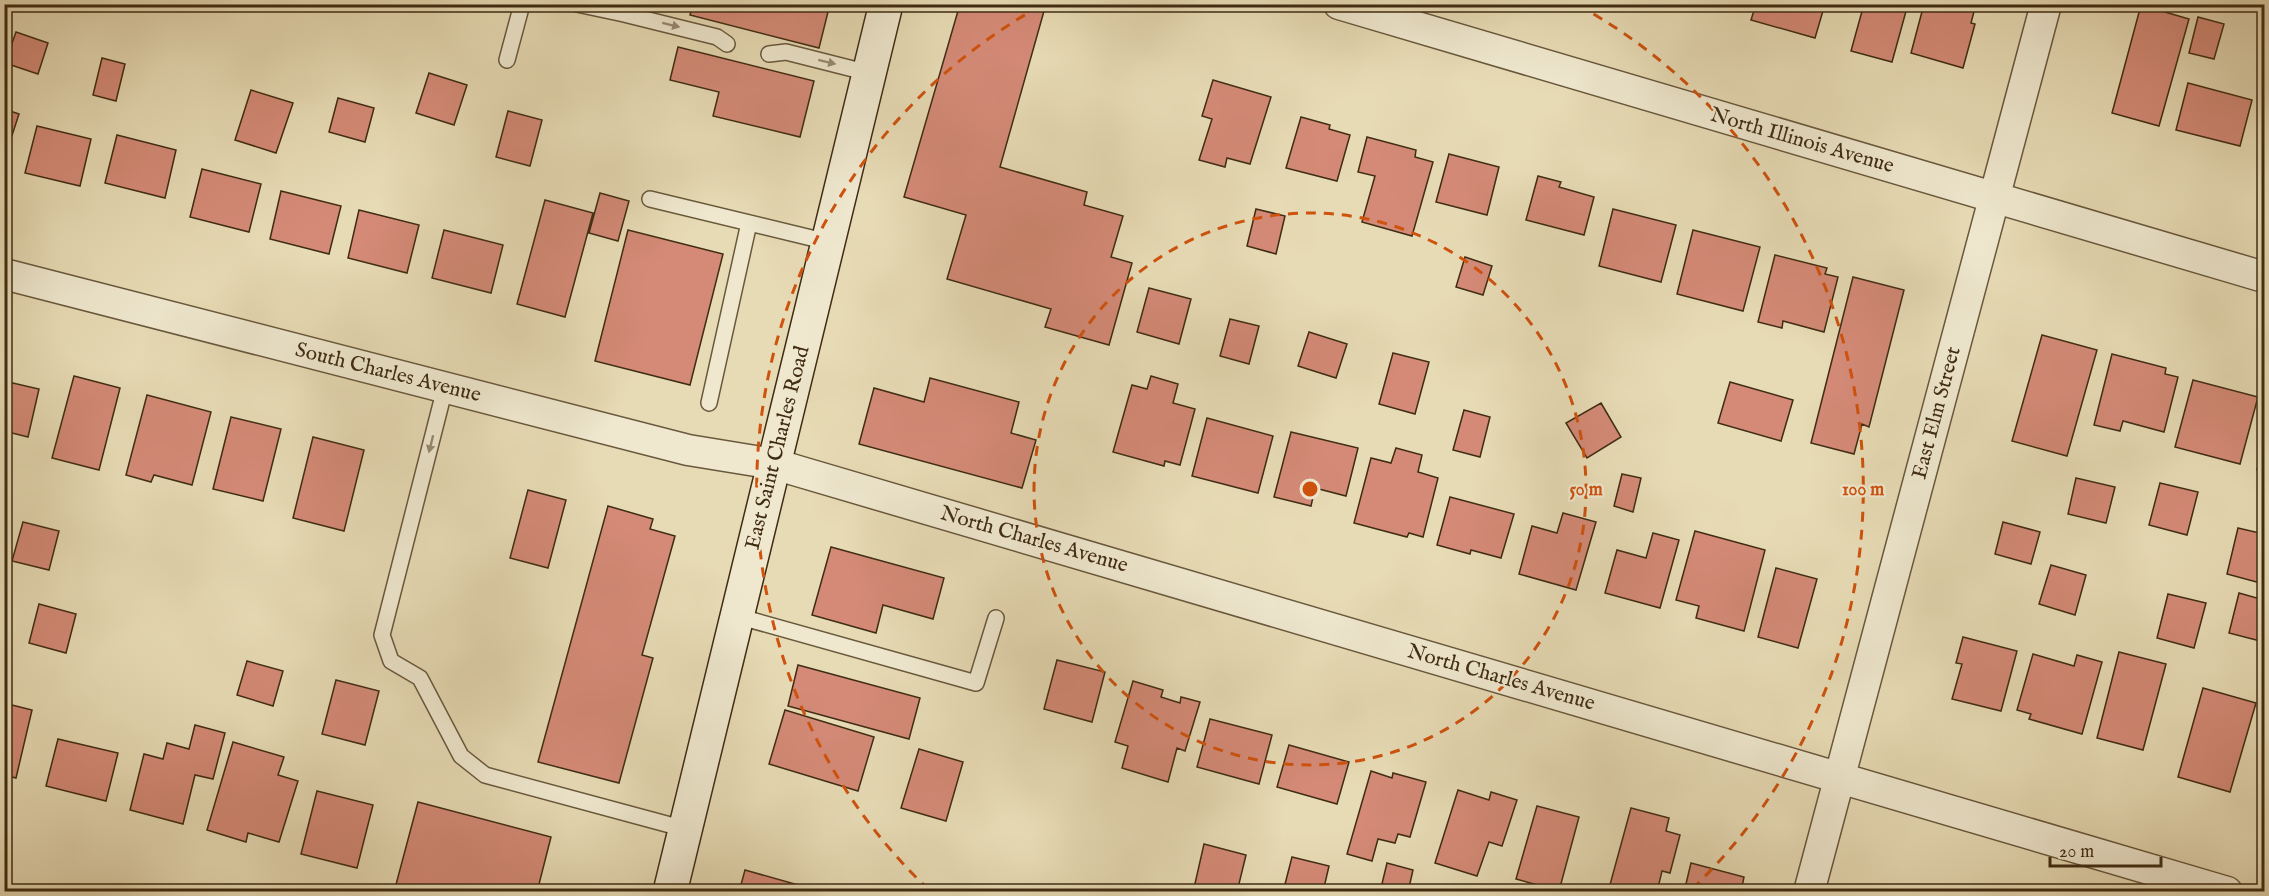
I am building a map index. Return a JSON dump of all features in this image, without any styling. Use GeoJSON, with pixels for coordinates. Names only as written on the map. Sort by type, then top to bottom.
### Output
{"type":"FeatureCollection","features":[{"type":"Feature","properties":{"kind":"main road","name":"East Saint Charles Road"},"geometry":{"type":"LineString","coordinates":[[670,891],[886,4]]}},
{"type":"Feature","properties":{"kind":"street","name":"North Illinois Avenue"},"geometry":{"type":"LineString","coordinates":[[1340,4],[2265,277]]}},
{"type":"Feature","properties":{"kind":"street","name":"East Elm Street"},"geometry":{"type":"LineString","coordinates":[[1809,891],[2046,4]]}},
{"type":"Feature","properties":{"kind":"street","name":"South Charles Avenue"},"geometry":{"type":"LineString","coordinates":[[4,274],[688,450],[774,464]]}},
{"type":"Feature","properties":{"kind":"street","name":"North Charles Avenue"},"geometry":{"type":"LineString","coordinates":[[774,464],[2227,891]]}},
{"type":"Feature","properties":{"kind":"lane"},"geometry":{"type":"LineString","coordinates":[[507,60],[522,4]]}},
{"type":"Feature","properties":{"kind":"lane"},"geometry":{"type":"LineString","coordinates":[[577,4],[625,9],[726,38]]}},
{"type":"Feature","properties":{"kind":"lane"},"geometry":{"type":"LineString","coordinates":[[769,48],[869,73]]}},
{"type":"Feature","properties":{"kind":"lane"},"geometry":{"type":"LineString","coordinates":[[650,199],[828,242]]}},
{"type":"Feature","properties":{"kind":"lane"},"geometry":{"type":"LineString","coordinates":[[709,403],[749,223]]}},
{"type":"Feature","properties":{"kind":"lane"},"geometry":{"type":"LineString","coordinates":[[445,388],[382,635],[391,661],[420,678],[461,756],[485,775],[685,829]]}},
{"type":"Feature","properties":{"kind":"lane"},"geometry":{"type":"LineString","coordinates":[[737,616],[976,682],[996,618]]}},
{"type":"Feature","properties":{"kind":"building"},"geometry":{"type":"Polygon","coordinates":[[[693,4],[830,4],[819,48],[690,15],[693,4]]]}},
{"type":"Feature","properties":{"kind":"building"},"geometry":{"type":"Polygon","coordinates":[[[960,4],[1046,4],[1000,167],[1087,192],[1084,205],[1123,216],[1111,257],[1132,263],[1109,345],[1045,327],[1051,309],[947,279],[966,215],[904,197],[960,4]]]}},
{"type":"Feature","properties":{"kind":"building"},"geometry":{"type":"Polygon","coordinates":[[[1756,4],[1825,4],[1815,38],[1751,20],[1756,4]]]}},
{"type":"Feature","properties":{"kind":"building"},"geometry":{"type":"Polygon","coordinates":[[[1864,4],[1908,4],[1892,62],[1851,51],[1864,4]]]}},
{"type":"Feature","properties":{"kind":"building"},"geometry":{"type":"Polygon","coordinates":[[[1924,4],[1976,4],[1971,23],[1975,24],[1963,68],[1911,53],[1924,4]]]}},
{"type":"Feature","properties":{"kind":"building"},"geometry":{"type":"Polygon","coordinates":[[[2141,5],[2189,19],[2159,126],[2112,113],[2141,5]]]}},
{"type":"Feature","properties":{"kind":"building"},"geometry":{"type":"Polygon","coordinates":[[[2198,17],[2224,24],[2214,59],[2189,53],[2198,17]]]}},
{"type":"Feature","properties":{"kind":"building"},"geometry":{"type":"Polygon","coordinates":[[[16,32],[48,43],[38,74],[5,63],[16,32]]]}},
{"type":"Feature","properties":{"kind":"building"},"geometry":{"type":"Polygon","coordinates":[[[678,47],[814,81],[800,137],[713,116],[719,92],[670,80],[678,47]]]}},
{"type":"Feature","properties":{"kind":"building"},"geometry":{"type":"Polygon","coordinates":[[[102,58],[125,64],[116,101],[93,95],[102,58]]]}},
{"type":"Feature","properties":{"kind":"building"},"geometry":{"type":"Polygon","coordinates":[[[429,73],[467,85],[454,125],[416,113],[429,73]]]}},
{"type":"Feature","properties":{"kind":"building"},"geometry":{"type":"Polygon","coordinates":[[[1213,80],[1271,97],[1250,164],[1227,158],[1225,167],[1199,160],[1212,119],[1202,116],[1213,80]]]}},
{"type":"Feature","properties":{"kind":"building"},"geometry":{"type":"Polygon","coordinates":[[[2188,83],[2252,100],[2240,146],[2176,130],[2188,83]]]}},
{"type":"Feature","properties":{"kind":"building"},"geometry":{"type":"Polygon","coordinates":[[[251,90],[293,103],[276,153],[235,140],[251,90]]]}},
{"type":"Feature","properties":{"kind":"building"},"geometry":{"type":"Polygon","coordinates":[[[338,98],[374,108],[365,142],[329,132],[338,98]]]}},
{"type":"Feature","properties":{"kind":"building"},"geometry":{"type":"Polygon","coordinates":[[[4,109],[19,114],[4,160],[4,109]]]}},
{"type":"Feature","properties":{"kind":"building"},"geometry":{"type":"Polygon","coordinates":[[[508,111],[542,120],[530,166],[496,157],[508,111]]]}},
{"type":"Feature","properties":{"kind":"building"},"geometry":{"type":"Polygon","coordinates":[[[1301,117],[1330,125],[1329,129],[1350,135],[1337,181],[1286,168],[1301,117]]]}},
{"type":"Feature","properties":{"kind":"building"},"geometry":{"type":"Polygon","coordinates":[[[37,126],[91,139],[80,186],[25,173],[37,126]]]}},
{"type":"Feature","properties":{"kind":"building"},"geometry":{"type":"Polygon","coordinates":[[[117,135],[176,150],[165,198],[105,183],[117,135]]]}},
{"type":"Feature","properties":{"kind":"building"},"geometry":{"type":"Polygon","coordinates":[[[1367,137],[1416,150],[1415,157],[1433,162],[1412,236],[1362,222],[1375,176],[1358,172],[1367,137]]]}},
{"type":"Feature","properties":{"kind":"building"},"geometry":{"type":"Polygon","coordinates":[[[1449,154],[1499,167],[1487,215],[1436,202],[1449,154]]]}},
{"type":"Feature","properties":{"kind":"building"},"geometry":{"type":"Polygon","coordinates":[[[202,169],[261,184],[249,232],[190,217],[202,169]]]}},
{"type":"Feature","properties":{"kind":"building"},"geometry":{"type":"Polygon","coordinates":[[[1538,176],[1561,182],[1559,187],[1594,197],[1584,235],[1526,220],[1538,176]]]}},
{"type":"Feature","properties":{"kind":"building"},"geometry":{"type":"Polygon","coordinates":[[[281,191],[341,206],[329,254],[270,239],[281,191]]]}},
{"type":"Feature","properties":{"kind":"building"},"geometry":{"type":"Polygon","coordinates":[[[600,193],[629,201],[618,241],[589,233],[600,193]]]}},
{"type":"Feature","properties":{"kind":"building"},"geometry":{"type":"Polygon","coordinates":[[[545,200],[593,213],[565,317],[517,304],[545,200]]]}},
{"type":"Feature","properties":{"kind":"building"},"geometry":{"type":"Polygon","coordinates":[[[1256,209],[1285,216],[1276,254],[1247,246],[1256,209]]]}},
{"type":"Feature","properties":{"kind":"building"},"geometry":{"type":"Polygon","coordinates":[[[1613,209],[1676,225],[1661,282],[1599,266],[1613,209]]]}},
{"type":"Feature","properties":{"kind":"building"},"geometry":{"type":"Polygon","coordinates":[[[359,210],[419,225],[407,273],[348,258],[359,210]]]}},
{"type":"Feature","properties":{"kind":"building"},"geometry":{"type":"Polygon","coordinates":[[[444,230],[503,245],[491,293],[432,278],[444,230]]]}},
{"type":"Feature","properties":{"kind":"building"},"geometry":{"type":"Polygon","coordinates":[[[628,230],[723,254],[690,385],[595,361],[628,230]]]}},
{"type":"Feature","properties":{"kind":"building"},"geometry":{"type":"Polygon","coordinates":[[[1693,230],[1760,247],[1743,311],[1677,294],[1693,230]]]}},
{"type":"Feature","properties":{"kind":"building"},"geometry":{"type":"Polygon","coordinates":[[[1775,255],[1827,268],[1825,274],[1838,277],[1824,332],[1783,321],[1782,328],[1758,322],[1775,255]]]}},
{"type":"Feature","properties":{"kind":"building"},"geometry":{"type":"Polygon","coordinates":[[[1465,257],[1492,266],[1483,295],[1456,287],[1465,257]]]}},
{"type":"Feature","properties":{"kind":"building"},"geometry":{"type":"Polygon","coordinates":[[[1853,277],[1904,290],[1869,427],[1862,424],[1854,454],[1811,443],[1853,277]]]}},
{"type":"Feature","properties":{"kind":"building"},"geometry":{"type":"Polygon","coordinates":[[[1149,288],[1191,299],[1179,344],[1137,332],[1149,288]]]}},
{"type":"Feature","properties":{"kind":"building"},"geometry":{"type":"Polygon","coordinates":[[[1230,319],[1259,326],[1249,364],[1220,356],[1230,319]]]}},
{"type":"Feature","properties":{"kind":"building"},"geometry":{"type":"Polygon","coordinates":[[[1309,332],[1347,344],[1336,378],[1298,366],[1309,332]]]}},
{"type":"Feature","properties":{"kind":"building"},"geometry":{"type":"Polygon","coordinates":[[[2042,335],[2097,350],[2067,456],[2012,441],[2042,335]]]}},
{"type":"Feature","properties":{"kind":"building"},"geometry":{"type":"Polygon","coordinates":[[[1393,353],[1429,362],[1415,414],[1379,404],[1393,353]]]}},
{"type":"Feature","properties":{"kind":"building"},"geometry":{"type":"Polygon","coordinates":[[[2112,354],[2166,368],[2165,374],[2178,377],[2164,432],[2123,421],[2120,431],[2094,425],[2112,354]]]}},
{"type":"Feature","properties":{"kind":"building"},"geometry":{"type":"Polygon","coordinates":[[[74,376],[120,388],[99,470],[52,458],[74,376]]]}},
{"type":"Feature","properties":{"kind":"building"},"geometry":{"type":"Polygon","coordinates":[[[1151,376],[1178,384],[1173,403],[1195,409],[1180,465],[1165,461],[1164,466],[1113,452],[1132,385],[1147,389],[1151,376]]]}},
{"type":"Feature","properties":{"kind":"building"},"geometry":{"type":"Polygon","coordinates":[[[930,378],[1019,402],[1011,433],[1036,440],[1022,488],[859,444],[874,388],[924,402],[930,378]]]}},
{"type":"Feature","properties":{"kind":"building"},"geometry":{"type":"Polygon","coordinates":[[[2193,380],[2258,397],[2240,464],[2175,447],[2193,380]]]}},
{"type":"Feature","properties":{"kind":"building"},"geometry":{"type":"Polygon","coordinates":[[[4,381],[39,389],[28,437],[4,431],[4,381]]]}},
{"type":"Feature","properties":{"kind":"building"},"geometry":{"type":"Polygon","coordinates":[[[1730,382],[1793,400],[1781,441],[1718,423],[1730,382]]]}},
{"type":"Feature","properties":{"kind":"building"},"geometry":{"type":"Polygon","coordinates":[[[147,395],[211,412],[192,485],[154,475],[151,482],[126,475],[147,395]]]}},
{"type":"Feature","properties":{"kind":"building"},"geometry":{"type":"Polygon","coordinates":[[[1601,403],[1621,437],[1587,458],[1566,423],[1601,403]]]}},
{"type":"Feature","properties":{"kind":"building"},"geometry":{"type":"Polygon","coordinates":[[[1464,410],[1490,417],[1480,457],[1453,450],[1464,410]]]}},
{"type":"Feature","properties":{"kind":"building"},"geometry":{"type":"Polygon","coordinates":[[[231,417],[281,429],[263,501],[213,489],[231,417]]]}},
{"type":"Feature","properties":{"kind":"building"},"geometry":{"type":"Polygon","coordinates":[[[1207,418],[1273,436],[1258,493],[1192,476],[1207,418]]]}},
{"type":"Feature","properties":{"kind":"building"},"geometry":{"type":"Polygon","coordinates":[[[1291,432],[1358,448],[1346,496],[1315,488],[1311,506],[1274,497],[1291,432]]]}},
{"type":"Feature","properties":{"kind":"building"},"geometry":{"type":"Polygon","coordinates":[[[313,437],[364,450],[344,531],[293,518],[313,437]]]}},
{"type":"Feature","properties":{"kind":"building"},"geometry":{"type":"Polygon","coordinates":[[[2264,441],[2264,472],[2257,470],[2264,441]]]}},
{"type":"Feature","properties":{"kind":"building"},"geometry":{"type":"Polygon","coordinates":[[[1396,448],[1422,455],[1418,472],[1438,478],[1423,537],[1409,533],[1407,537],[1354,523],[1371,458],[1391,463],[1396,448]]]}},
{"type":"Feature","properties":{"kind":"building"},"geometry":{"type":"Polygon","coordinates":[[[1622,474],[1641,478],[1633,512],[1614,506],[1622,474]]]}},
{"type":"Feature","properties":{"kind":"building"},"geometry":{"type":"Polygon","coordinates":[[[2076,478],[2115,487],[2106,523],[2068,514],[2076,478]]]}},
{"type":"Feature","properties":{"kind":"building"},"geometry":{"type":"Polygon","coordinates":[[[2160,483],[2198,492],[2187,535],[2149,525],[2160,483]]]}},
{"type":"Feature","properties":{"kind":"building"},"geometry":{"type":"Polygon","coordinates":[[[528,490],[566,500],[548,568],[510,558],[528,490]]]}},
{"type":"Feature","properties":{"kind":"building"},"geometry":{"type":"Polygon","coordinates":[[[1450,497],[1514,514],[1501,558],[1471,550],[1470,554],[1437,545],[1450,497]]]}},
{"type":"Feature","properties":{"kind":"building"},"geometry":{"type":"Polygon","coordinates":[[[608,506],[653,519],[650,529],[675,536],[642,655],[653,658],[619,783],[538,762],[608,506]]]}},
{"type":"Feature","properties":{"kind":"building"},"geometry":{"type":"Polygon","coordinates":[[[1563,513],[1596,522],[1576,590],[1519,574],[1532,526],[1557,533],[1563,513]]]}},
{"type":"Feature","properties":{"kind":"building"},"geometry":{"type":"Polygon","coordinates":[[[23,522],[59,531],[49,570],[12,561],[23,522]]]}},
{"type":"Feature","properties":{"kind":"building"},"geometry":{"type":"Polygon","coordinates":[[[2003,522],[2040,532],[2031,564],[1995,554],[2003,522]]]}},
{"type":"Feature","properties":{"kind":"building"},"geometry":{"type":"Polygon","coordinates":[[[2238,528],[2264,534],[2264,584],[2227,574],[2238,528]]]}},
{"type":"Feature","properties":{"kind":"building"},"geometry":{"type":"Polygon","coordinates":[[[1695,531],[1765,550],[1744,631],[1696,618],[1699,606],[1676,600],[1695,531]]]}},
{"type":"Feature","properties":{"kind":"building"},"geometry":{"type":"Polygon","coordinates":[[[1653,533],[1679,540],[1660,608],[1605,593],[1617,550],[1646,558],[1653,533]]]}},
{"type":"Feature","properties":{"kind":"building"},"geometry":{"type":"Polygon","coordinates":[[[831,547],[944,578],[933,619],[883,605],[876,633],[812,615],[831,547]]]}},
{"type":"Feature","properties":{"kind":"building"},"geometry":{"type":"Polygon","coordinates":[[[2051,565],[2086,575],[2075,615],[2039,604],[2051,565]]]}},
{"type":"Feature","properties":{"kind":"building"},"geometry":{"type":"Polygon","coordinates":[[[1776,568],[1817,579],[1798,648],[1758,637],[1776,568]]]}},
{"type":"Feature","properties":{"kind":"building"},"geometry":{"type":"Polygon","coordinates":[[[2239,593],[2264,600],[2264,642],[2229,633],[2239,593]]]}},
{"type":"Feature","properties":{"kind":"building"},"geometry":{"type":"Polygon","coordinates":[[[2168,594],[2206,603],[2194,648],[2157,638],[2168,594]]]}},
{"type":"Feature","properties":{"kind":"building"},"geometry":{"type":"Polygon","coordinates":[[[39,604],[76,614],[66,653],[29,643],[39,604]]]}},
{"type":"Feature","properties":{"kind":"building"},"geometry":{"type":"Polygon","coordinates":[[[1963,637],[2017,651],[2001,711],[1952,699],[1962,664],[1956,663],[1963,637]]]}},
{"type":"Feature","properties":{"kind":"building"},"geometry":{"type":"Polygon","coordinates":[[[2119,652],[2166,664],[2143,750],[2097,738],[2119,652]]]}},
{"type":"Feature","properties":{"kind":"building"},"geometry":{"type":"Polygon","coordinates":[[[2033,654],[2074,666],[2077,655],[2102,662],[2082,734],[2029,719],[2031,714],[2017,710],[2033,654]]]}},
{"type":"Feature","properties":{"kind":"building"},"geometry":{"type":"Polygon","coordinates":[[[1057,660],[1105,672],[1092,722],[1044,709],[1057,660]]]}},
{"type":"Feature","properties":{"kind":"building"},"geometry":{"type":"Polygon","coordinates":[[[247,661],[283,671],[273,706],[237,695],[247,661]]]}},
{"type":"Feature","properties":{"kind":"building"},"geometry":{"type":"Polygon","coordinates":[[[798,665],[920,698],[909,739],[788,706],[798,665]]]}},
{"type":"Feature","properties":{"kind":"building"},"geometry":{"type":"Polygon","coordinates":[[[336,680],[379,691],[365,745],[322,734],[336,680]]]}},
{"type":"Feature","properties":{"kind":"building"},"geometry":{"type":"Polygon","coordinates":[[[1133,681],[1163,690],[1161,697],[1180,703],[1181,697],[1200,702],[1185,751],[1177,748],[1168,782],[1122,768],[1128,746],[1115,742],[1133,681]]]}},
{"type":"Feature","properties":{"kind":"building"},"geometry":{"type":"Polygon","coordinates":[[[2203,688],[2256,703],[2230,792],[2178,777],[2203,688]]]}},
{"type":"Feature","properties":{"kind":"building"},"geometry":{"type":"Polygon","coordinates":[[[4,703],[32,710],[16,778],[4,775],[4,703]]]}},
{"type":"Feature","properties":{"kind":"building"},"geometry":{"type":"Polygon","coordinates":[[[785,710],[874,737],[858,791],[769,764],[785,710]]]}},
{"type":"Feature","properties":{"kind":"building"},"geometry":{"type":"Polygon","coordinates":[[[1210,719],[1272,735],[1259,784],[1197,767],[1210,719]]]}},
{"type":"Feature","properties":{"kind":"building"},"geometry":{"type":"Polygon","coordinates":[[[195,725],[225,733],[213,779],[195,775],[183,824],[130,810],[144,754],[163,759],[167,743],[189,749],[195,725]]]}},
{"type":"Feature","properties":{"kind":"building"},"geometry":{"type":"Polygon","coordinates":[[[58,739],[118,753],[106,801],[46,786],[58,739]]]}},
{"type":"Feature","properties":{"kind":"building"},"geometry":{"type":"Polygon","coordinates":[[[233,742],[284,757],[278,775],[298,781],[279,842],[248,833],[246,842],[207,830],[233,742]]]}},
{"type":"Feature","properties":{"kind":"building"},"geometry":{"type":"Polygon","coordinates":[[[1289,745],[1349,762],[1337,804],[1277,787],[1289,745]]]}},
{"type":"Feature","properties":{"kind":"building"},"geometry":{"type":"Polygon","coordinates":[[[919,749],[963,762],[946,821],[901,808],[919,749]]]}},
{"type":"Feature","properties":{"kind":"building"},"geometry":{"type":"Polygon","coordinates":[[[1371,771],[1392,778],[1393,773],[1426,782],[1410,837],[1398,834],[1395,843],[1378,839],[1372,861],[1347,854],[1371,771]]]}},
{"type":"Feature","properties":{"kind":"building"},"geometry":{"type":"Polygon","coordinates":[[[2264,779],[2264,803],[2258,801],[2264,779]]]}},
{"type":"Feature","properties":{"kind":"building"},"geometry":{"type":"Polygon","coordinates":[[[1458,790],[1489,800],[1491,792],[1517,800],[1502,846],[1489,842],[1477,876],[1435,863],[1458,790]]]}},
{"type":"Feature","properties":{"kind":"building"},"geometry":{"type":"Polygon","coordinates":[[[317,791],[373,805],[357,868],[301,854],[317,791]]]}},
{"type":"Feature","properties":{"kind":"building"},"geometry":{"type":"Polygon","coordinates":[[[418,802],[551,837],[537,892],[394,892],[418,802]]]}},
{"type":"Feature","properties":{"kind":"building"},"geometry":{"type":"Polygon","coordinates":[[[1537,806],[1579,817],[1559,891],[1516,879],[1537,806]]]}},
{"type":"Feature","properties":{"kind":"building"},"geometry":{"type":"Polygon","coordinates":[[[1631,808],[1669,818],[1666,831],[1680,835],[1670,873],[1662,871],[1657,892],[1608,892],[1631,808]]]}},
{"type":"Feature","properties":{"kind":"building"},"geometry":{"type":"Polygon","coordinates":[[[1204,844],[1246,855],[1237,892],[1207,892],[1194,888],[1204,844]]]}},
{"type":"Feature","properties":{"kind":"building"},"geometry":{"type":"Polygon","coordinates":[[[1292,857],[1329,866],[1323,892],[1283,892],[1292,857]]]}},
{"type":"Feature","properties":{"kind":"building"},"geometry":{"type":"Polygon","coordinates":[[[1387,863],[1413,870],[1408,892],[1380,892],[1387,863]]]}},
{"type":"Feature","properties":{"kind":"building"},"geometry":{"type":"Polygon","coordinates":[[[1691,863],[1744,877],[1741,892],[1684,892],[1691,863]]]}},
{"type":"Feature","properties":{"kind":"building"},"geometry":{"type":"Polygon","coordinates":[[[745,870],[823,892],[739,892],[745,870]]]}}]}
